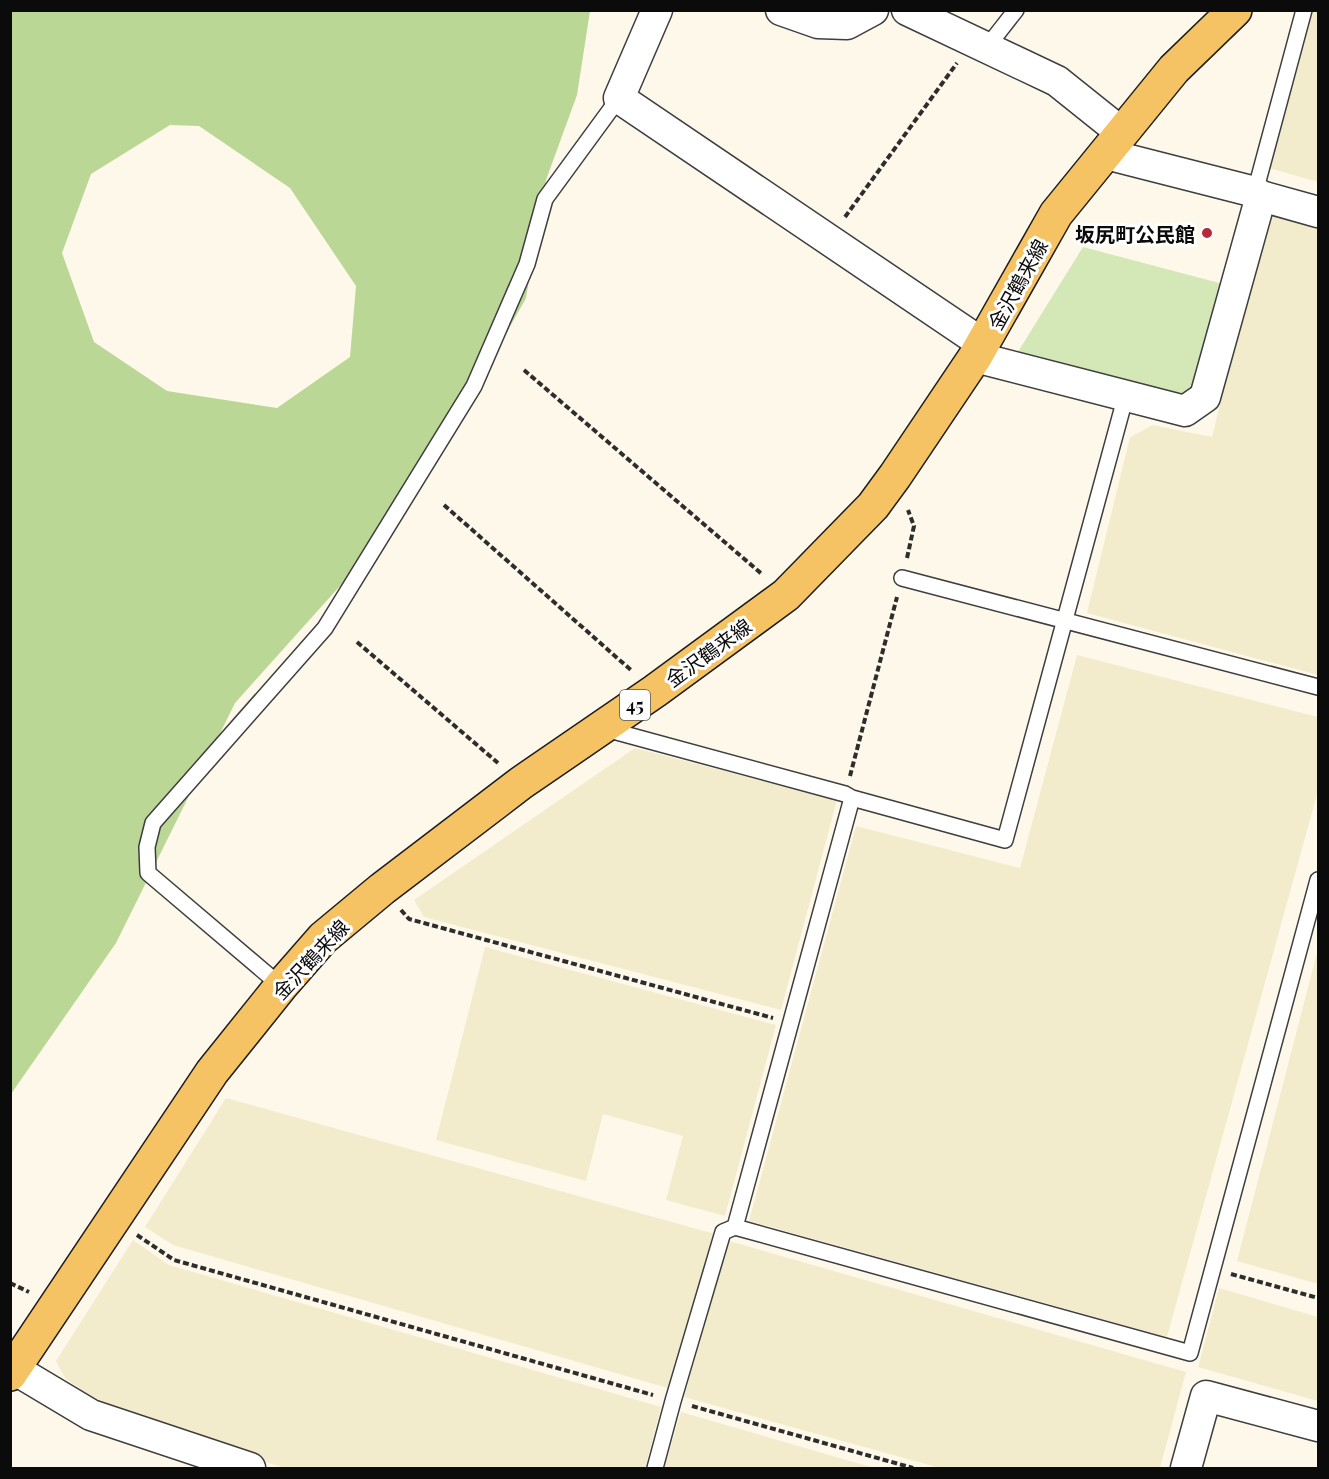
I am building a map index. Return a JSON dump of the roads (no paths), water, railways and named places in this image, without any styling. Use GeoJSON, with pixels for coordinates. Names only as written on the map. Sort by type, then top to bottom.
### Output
{"type":"FeatureCollection","features":[{"type":"Feature","properties":{"kind":"main road","name":"金沢鶴来線"},"geometry":{"type":"LineString","coordinates":[[12,1372],[213,1072],[281,986],[323,938],[382,889],[521,783],[655,691],[786,595],[873,506],[979,351],[1056,214],[1174,69],[1235,10]]}},
{"type":"Feature","properties":{"kind":"street"},"geometry":{"type":"LineString","coordinates":[[657,10],[619,98],[829,240],[979,351],[1185,411],[1205,397],[1258,194]]}},
{"type":"Feature","properties":{"kind":"street"},"geometry":{"type":"LineString","coordinates":[[782,10],[818,23],[847,24],[873,10]]}},
{"type":"Feature","properties":{"kind":"street"},"geometry":{"type":"LineString","coordinates":[[907,10],[1056,81],[1114,144],[1258,194],[1318,212]]}},
{"type":"Feature","properties":{"kind":"street"},"geometry":{"type":"LineString","coordinates":[[12,1372],[91,1415],[250,1468]]}},
{"type":"Feature","properties":{"kind":"street"},"geometry":{"type":"LineString","coordinates":[[1186,1468],[1206,1395],[1318,1426]]}},
{"type":"Feature","properties":{"kind":"lane"},"geometry":{"type":"LineString","coordinates":[[980,44],[1016,10]]}},
{"type":"Feature","properties":{"kind":"lane"},"geometry":{"type":"LineString","coordinates":[[1258,194],[1304,10]]}},
{"type":"Feature","properties":{"kind":"lane"},"geometry":{"type":"LineString","coordinates":[[281,986],[148,873],[147,847],[153,823],[325,628],[474,386],[527,264],[545,199],[619,98]]}},
{"type":"Feature","properties":{"kind":"lane"},"geometry":{"type":"LineString","coordinates":[[602,728],[1005,840],[1126,395]]}},
{"type":"Feature","properties":{"kind":"lane"},"geometry":{"type":"LineString","coordinates":[[902,578],[1318,687]]}},
{"type":"Feature","properties":{"kind":"lane"},"geometry":{"type":"LineString","coordinates":[[735,1227],[791,1023],[849,796]]}},
{"type":"Feature","properties":{"kind":"lane"},"geometry":{"type":"LineString","coordinates":[[655,1468],[723,1232],[735,1227],[1190,1353],[1318,880]]}},
{"type":"Feature","properties":{"kind":"place","name":"坂尻町公民館"},"geometry":{"type":"Point","coordinates":[1207,233]}}]}
